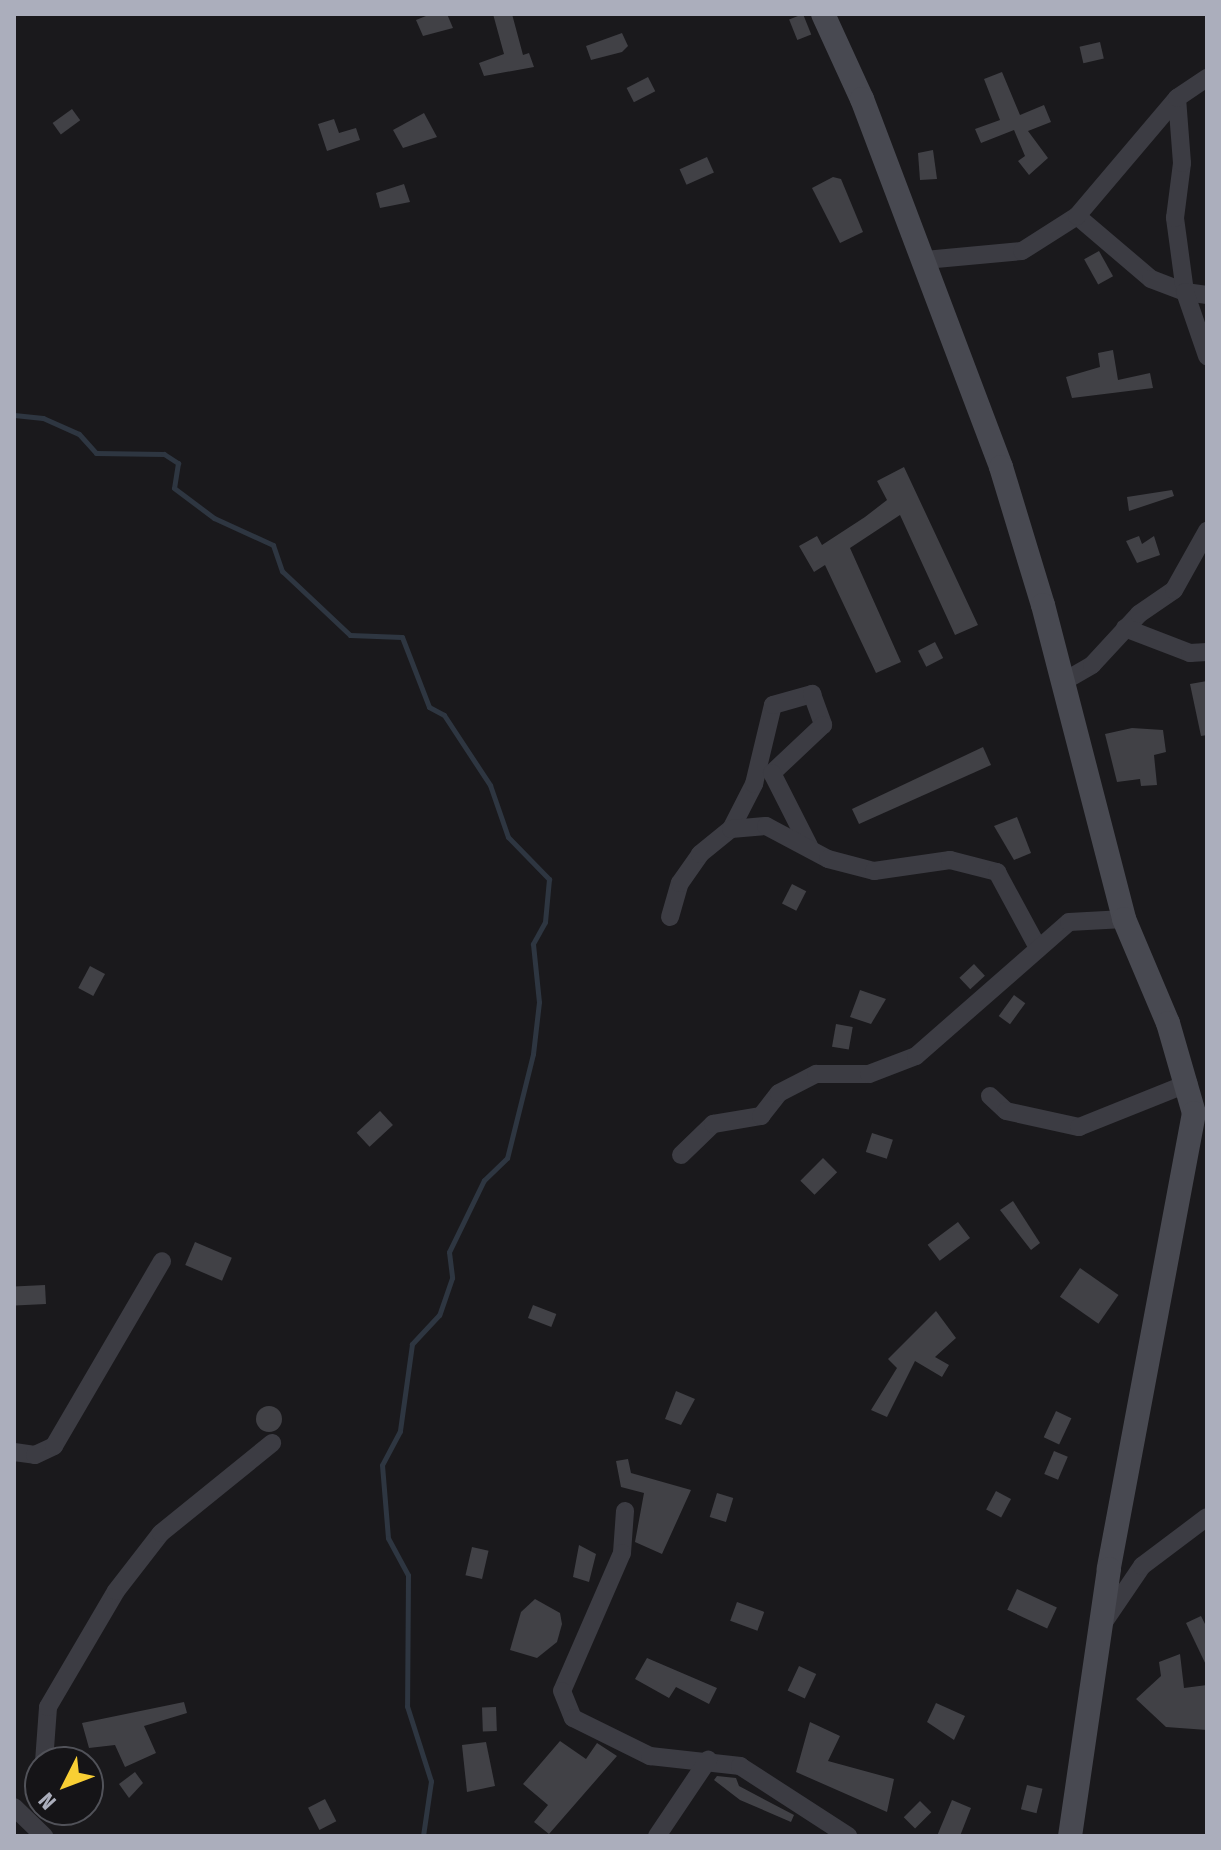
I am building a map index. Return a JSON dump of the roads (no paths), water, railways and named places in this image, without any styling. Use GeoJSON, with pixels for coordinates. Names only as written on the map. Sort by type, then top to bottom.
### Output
{"type":"FeatureCollection","features":[{"type":"Feature","properties":{"kind":"street"},"geometry":{"type":"LineString","coordinates":[[823,14],[925,260],[1001,467],[1124,919],[1189,1083],[1200,1120],[1099,1631],[1070,1836]]}},
{"type":"Feature","properties":{"kind":"street"},"geometry":{"type":"LineString","coordinates":[[925,260],[1022,251],[1077,216],[1177,98],[1207,78]]}},
{"type":"Feature","properties":{"kind":"street"},"geometry":{"type":"LineString","coordinates":[[1177,98],[1182,163],[1175,218],[1185,292],[1207,356]]}},
{"type":"Feature","properties":{"kind":"street"},"geometry":{"type":"LineString","coordinates":[[1077,216],[1151,279],[1185,292],[1207,295]]}},
{"type":"Feature","properties":{"kind":"street"},"geometry":{"type":"LineString","coordinates":[[1061,683],[1092,665],[1125,628],[1174,590],[1207,531]]}},
{"type":"Feature","properties":{"kind":"street"},"geometry":{"type":"LineString","coordinates":[[1125,628],[1190,653],[1207,652]]}},
{"type":"Feature","properties":{"kind":"street"},"geometry":{"type":"LineString","coordinates":[[670,917],[680,883],[700,854],[731,829],[754,784],[758,750],[773,705],[812,694],[823,725],[772,773]]}},
{"type":"Feature","properties":{"kind":"street"},"geometry":{"type":"LineString","coordinates":[[758,750],[809,846]]}},
{"type":"Feature","properties":{"kind":"street"},"geometry":{"type":"LineString","coordinates":[[731,829],[766,826],[809,846],[828,859],[874,871],[950,860],[997,872],[1037,946]]}},
{"type":"Feature","properties":{"kind":"street"},"geometry":{"type":"LineString","coordinates":[[681,1155],[713,1124],[761,1116],[779,1093],[816,1074],[869,1074],[916,1056],[1037,946],[1069,922],[1124,919]]}},
{"type":"Feature","properties":{"kind":"street"},"geometry":{"type":"LineString","coordinates":[[990,1096],[1006,1111],[1052,1126],[1079,1127],[1189,1083]]}},
{"type":"Feature","properties":{"kind":"street"},"geometry":{"type":"LineString","coordinates":[[14,1452],[35,1455],[54,1446],[162,1261]]}},
{"type":"Feature","properties":{"kind":"street"},"geometry":{"type":"LineString","coordinates":[[45,1746],[48,1707],[116,1591],[161,1533],[272,1443]]}},
{"type":"Feature","properties":{"kind":"street"},"geometry":{"type":"LineString","coordinates":[[625,1511],[622,1553],[562,1691],[573,1718],[650,1756],[708,1760],[740,1766],[848,1836]]}},
{"type":"Feature","properties":{"kind":"street"},"geometry":{"type":"LineString","coordinates":[[1099,1631],[1142,1566],[1207,1517]]}},
{"type":"Feature","properties":{"kind":"street"},"geometry":{"type":"LineString","coordinates":[[657,1836],[708,1760]]}},
{"type":"Feature","properties":{"kind":"waterway"},"geometry":{"type":"LineString","coordinates":[[14,415],[43,418],[79,434],[96,453],[164,454],[178,463],[174,488],[214,518],[273,545],[282,571],[350,635],[402,637],[429,707],[444,715],[490,785],[508,837],[549,879],[545,922],[533,944],[539,1002],[533,1054],[507,1158],[484,1180],[449,1252],[452,1278],[439,1315],[412,1344],[400,1431],[382,1465],[388,1538],[408,1575],[407,1706],[431,1781],[423,1836]]}}]}
